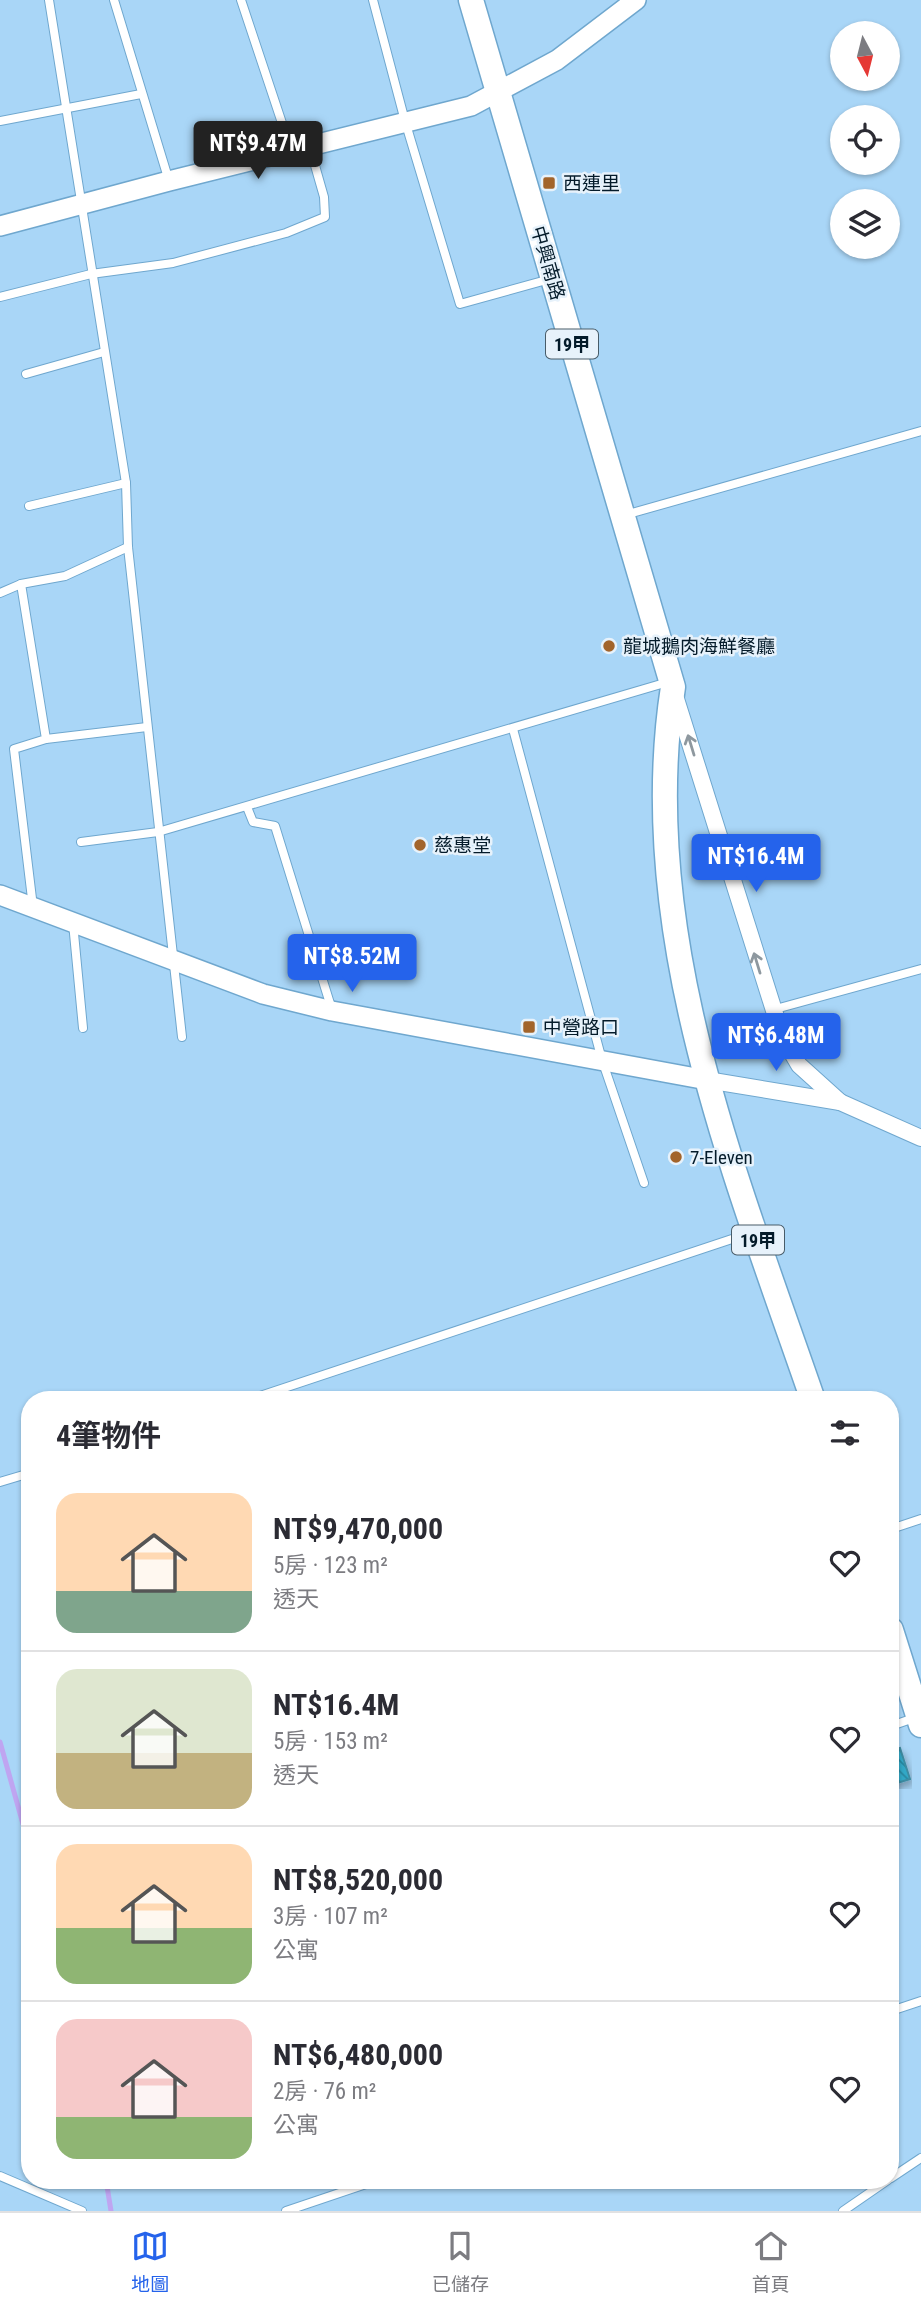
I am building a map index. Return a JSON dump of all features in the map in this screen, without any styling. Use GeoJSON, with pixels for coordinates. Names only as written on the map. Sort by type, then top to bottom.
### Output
{"type":"FeatureCollection","features":[{"type":"Feature","properties":{"kind":"main road","name":"中興南路"},"geometry":{"type":"LineString","coordinates":[[471,0],[672,684]]}},
{"type":"Feature","properties":{"kind":"main road","name":"19甲"},"geometry":{"type":"LineString","coordinates":[[672,684],[664,741],[663,834],[679,949],[707,1080],[810,1391]]}},
{"type":"Feature","properties":{"kind":"main road"},"geometry":{"type":"LineString","coordinates":[[899,1655],[920,1721]]}},
{"type":"Feature","properties":{"kind":"street"},"geometry":{"type":"LineString","coordinates":[[0,226],[81,203],[471,106],[556,60],[636,0]]}},
{"type":"Feature","properties":{"kind":"street"},"geometry":{"type":"LineString","coordinates":[[672,684],[782,1036],[799,1065],[840,1102]]}},
{"type":"Feature","properties":{"kind":"street"},"geometry":{"type":"LineString","coordinates":[[0,895],[263,994],[332,1010],[840,1102],[921,1138]]}},
{"type":"Feature","properties":{"kind":"lane"},"geometry":{"type":"LineString","coordinates":[[49,0],[126,483],[128,547],[181,1037]]}},
{"type":"Feature","properties":{"kind":"lane"},"geometry":{"type":"LineString","coordinates":[[114,0],[169,181]]}},
{"type":"Feature","properties":{"kind":"lane"},"geometry":{"type":"LineString","coordinates":[[0,297],[91,274],[173,263],[286,233],[325,217],[324,197],[301,150],[241,0]]}},
{"type":"Feature","properties":{"kind":"lane"},"geometry":{"type":"LineString","coordinates":[[373,0],[405,121],[460,304],[552,279]]}},
{"type":"Feature","properties":{"kind":"lane"},"geometry":{"type":"LineString","coordinates":[[0,121],[141,94]]}},
{"type":"Feature","properties":{"kind":"lane"},"geometry":{"type":"LineString","coordinates":[[26,374],[104,352]]}},
{"type":"Feature","properties":{"kind":"lane"},"geometry":{"type":"LineString","coordinates":[[622,515],[921,431]]}},
{"type":"Feature","properties":{"kind":"lane"},"geometry":{"type":"LineString","coordinates":[[29,506],[126,483]]}},
{"type":"Feature","properties":{"kind":"lane"},"geometry":{"type":"LineString","coordinates":[[0,593],[21,584],[65,576],[128,547]]}},
{"type":"Feature","properties":{"kind":"lane"},"geometry":{"type":"LineString","coordinates":[[21,584],[46,739]]}},
{"type":"Feature","properties":{"kind":"lane"},"geometry":{"type":"LineString","coordinates":[[81,842],[158,832],[672,684]]}},
{"type":"Feature","properties":{"kind":"lane"},"geometry":{"type":"LineString","coordinates":[[33,907],[14,749],[46,739],[147,727]]}},
{"type":"Feature","properties":{"kind":"lane"},"geometry":{"type":"LineString","coordinates":[[513,729],[602,1060],[644,1183]]}},
{"type":"Feature","properties":{"kind":"lane"},"geometry":{"type":"LineString","coordinates":[[247,807],[253,822],[275,825],[332,1010]]}},
{"type":"Feature","properties":{"kind":"lane"},"geometry":{"type":"LineString","coordinates":[[73,922],[83,1028]]}},
{"type":"Feature","properties":{"kind":"lane"},"geometry":{"type":"LineString","coordinates":[[772,1010],[921,969]]}},
{"type":"Feature","properties":{"kind":"lane"},"geometry":{"type":"LineString","coordinates":[[275,1391],[755,1231]]}},
{"type":"Feature","properties":{"kind":"lane"},"geometry":{"type":"LineString","coordinates":[[0,1482],[21,1476]]}},
{"type":"Feature","properties":{"kind":"lane"},"geometry":{"type":"LineString","coordinates":[[899,1526],[921,1519]]}},
{"type":"Feature","properties":{"kind":"lane"},"geometry":{"type":"LineString","coordinates":[[899,1725],[920,1721]]}},
{"type":"Feature","properties":{"kind":"lane"},"geometry":{"type":"LineString","coordinates":[[899,2008],[921,2001]]}},
{"type":"Feature","properties":{"kind":"lane"},"geometry":{"type":"LineString","coordinates":[[899,2172],[921,2158]]}},
{"type":"Feature","properties":{"kind":"lane"},"geometry":{"type":"LineString","coordinates":[[0,2176],[21,2185]]}},
{"type":"Feature","properties":{"kind":"lane"},"geometry":{"type":"LineString","coordinates":[[31,2189],[80,2210]]}},
{"type":"Feature","properties":{"kind":"lane"},"geometry":{"type":"LineString","coordinates":[[286,2211],[351,2189]]}},
{"type":"Feature","properties":{"kind":"lane"},"geometry":{"type":"LineString","coordinates":[[843,2211],[875,2189]]}},
{"type":"Feature","properties":{"kind":"building"},"geometry":{"type":"Polygon","coordinates":[[[899,1748],[910,1779],[899,1782],[899,1748]]]}},
{"type":"Feature","properties":{"kind":"waterway"},"geometry":{"type":"LineString","coordinates":[[0,1742],[21,1817]]}},
{"type":"Feature","properties":{"kind":"waterway"},"geometry":{"type":"LineString","coordinates":[[107,2189],[111,2211]]}},
{"type":"Feature","properties":{"kind":"place","name":"西連里"},"geometry":{"type":"Point","coordinates":[549,183]}},
{"type":"Feature","properties":{"kind":"place","name":"龍城鵝肉海鮮餐廳"},"geometry":{"type":"Point","coordinates":[609,646]}},
{"type":"Feature","properties":{"kind":"place","name":"慈惠堂"},"geometry":{"type":"Point","coordinates":[420,845]}},
{"type":"Feature","properties":{"kind":"place","name":"中營路口"},"geometry":{"type":"Point","coordinates":[529,1027]}},
{"type":"Feature","properties":{"kind":"place","name":"7-Eleven"},"geometry":{"type":"Point","coordinates":[676,1157]}}]}
